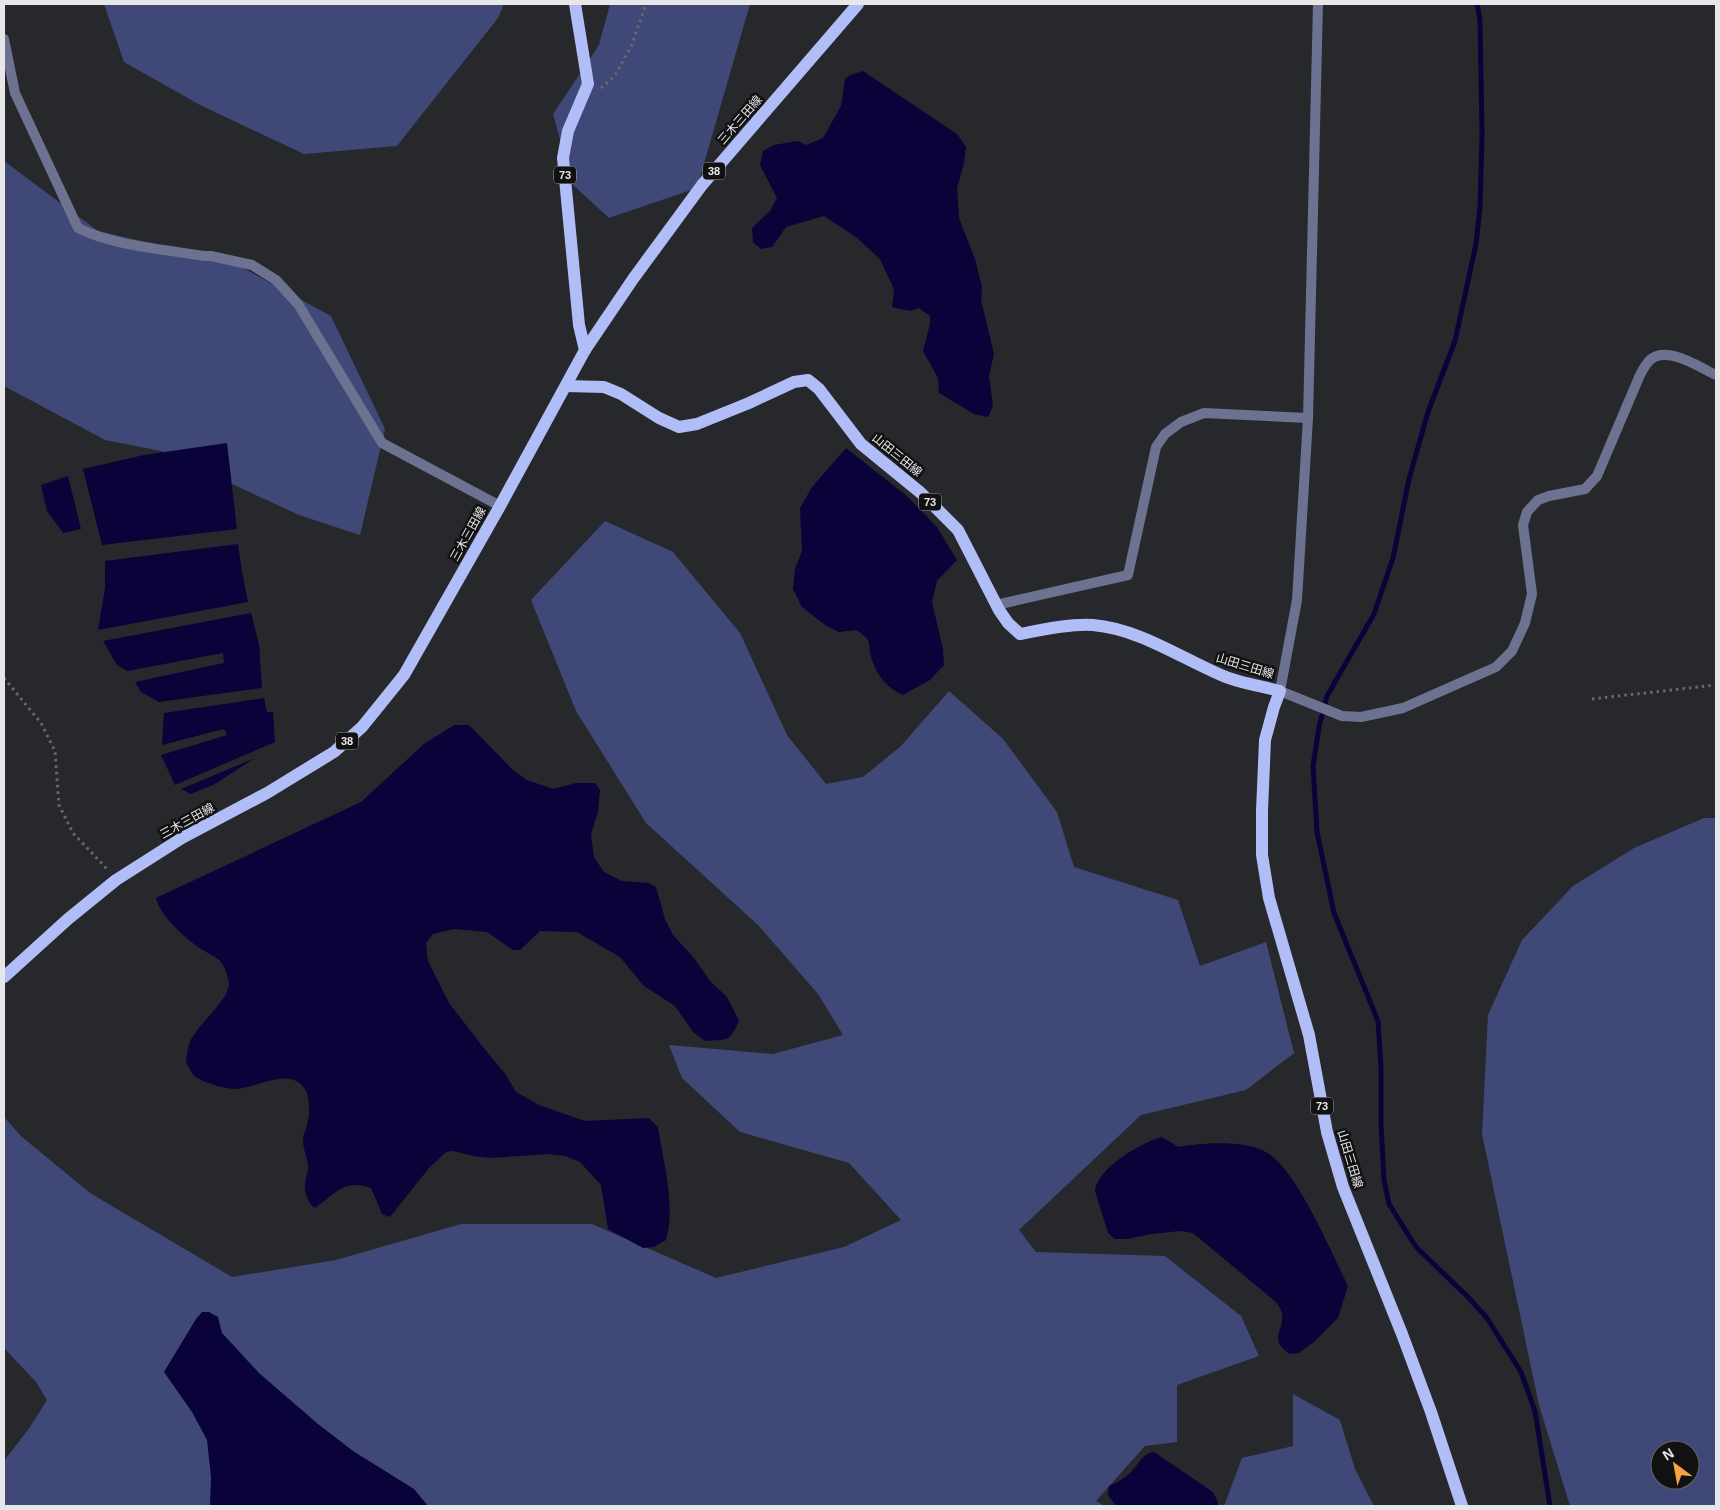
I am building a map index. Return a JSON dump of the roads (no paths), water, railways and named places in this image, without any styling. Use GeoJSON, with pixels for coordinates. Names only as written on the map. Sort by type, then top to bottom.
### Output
{"type":"FeatureCollection","features":[{"type":"Feature","properties":{"kind":"main road","name":"73"},"geometry":{"type":"LineString","coordinates":[[575,4],[588,84],[568,131],[563,158],[579,325],[585,350]]}},
{"type":"Feature","properties":{"kind":"main road","name":"三木三田線"},"geometry":{"type":"LineString","coordinates":[[4,977],[68,919],[116,880],[182,838],[267,793],[334,752],[362,727],[404,675],[500,506],[585,350],[633,279],[702,185],[858,4]]}},
{"type":"Feature","properties":{"kind":"main road","name":"山田三田線"},"geometry":{"type":"LineString","coordinates":[[566,386],[604,387],[621,394],[659,418],[679,427],[697,424],[749,404],[794,382],[808,380],[824,395],[861,444],[921,493],[958,530],[996,605],[1008,623],[1020,634],[1091,625],[1117,629],[1141,636],[1224,676],[1280,691],[1265,740],[1262,854],[1269,898],[1309,1034],[1327,1132],[1343,1187],[1402,1334],[1431,1412],[1462,1506]]}},
{"type":"Feature","properties":{"kind":"street"},"geometry":{"type":"LineString","coordinates":[[1318,4],[1308,418],[1297,600],[1280,691],[1342,716],[1361,717],[1403,708],[1496,667],[1512,651],[1525,623],[1532,594],[1523,525],[1527,512],[1538,500],[1585,489],[1597,476],[1640,375],[1649,360],[1663,354],[1678,357],[1716,375]]}},
{"type":"Feature","properties":{"kind":"street"},"geometry":{"type":"LineString","coordinates":[[4,39],[15,94],[78,228],[89,234],[120,242],[211,256],[252,265],[276,280],[298,304],[382,443],[500,506]]}},
{"type":"Feature","properties":{"kind":"street"},"geometry":{"type":"LineString","coordinates":[[996,605],[1128,575],[1156,447],[1165,434],[1181,422],[1204,413],[1308,418]]}},
{"type":"Feature","properties":{"kind":"waterway"},"geometry":{"type":"LineString","coordinates":[[1477,4],[1480,20],[1482,134],[1480,208],[1476,244],[1455,341],[1428,412],[1409,479],[1393,558],[1374,614],[1327,696],[1319,727],[1313,766],[1317,832],[1334,913],[1378,1021],[1384,1180],[1389,1204],[1416,1247],[1487,1318],[1521,1372],[1535,1411],[1550,1506]]}}]}
